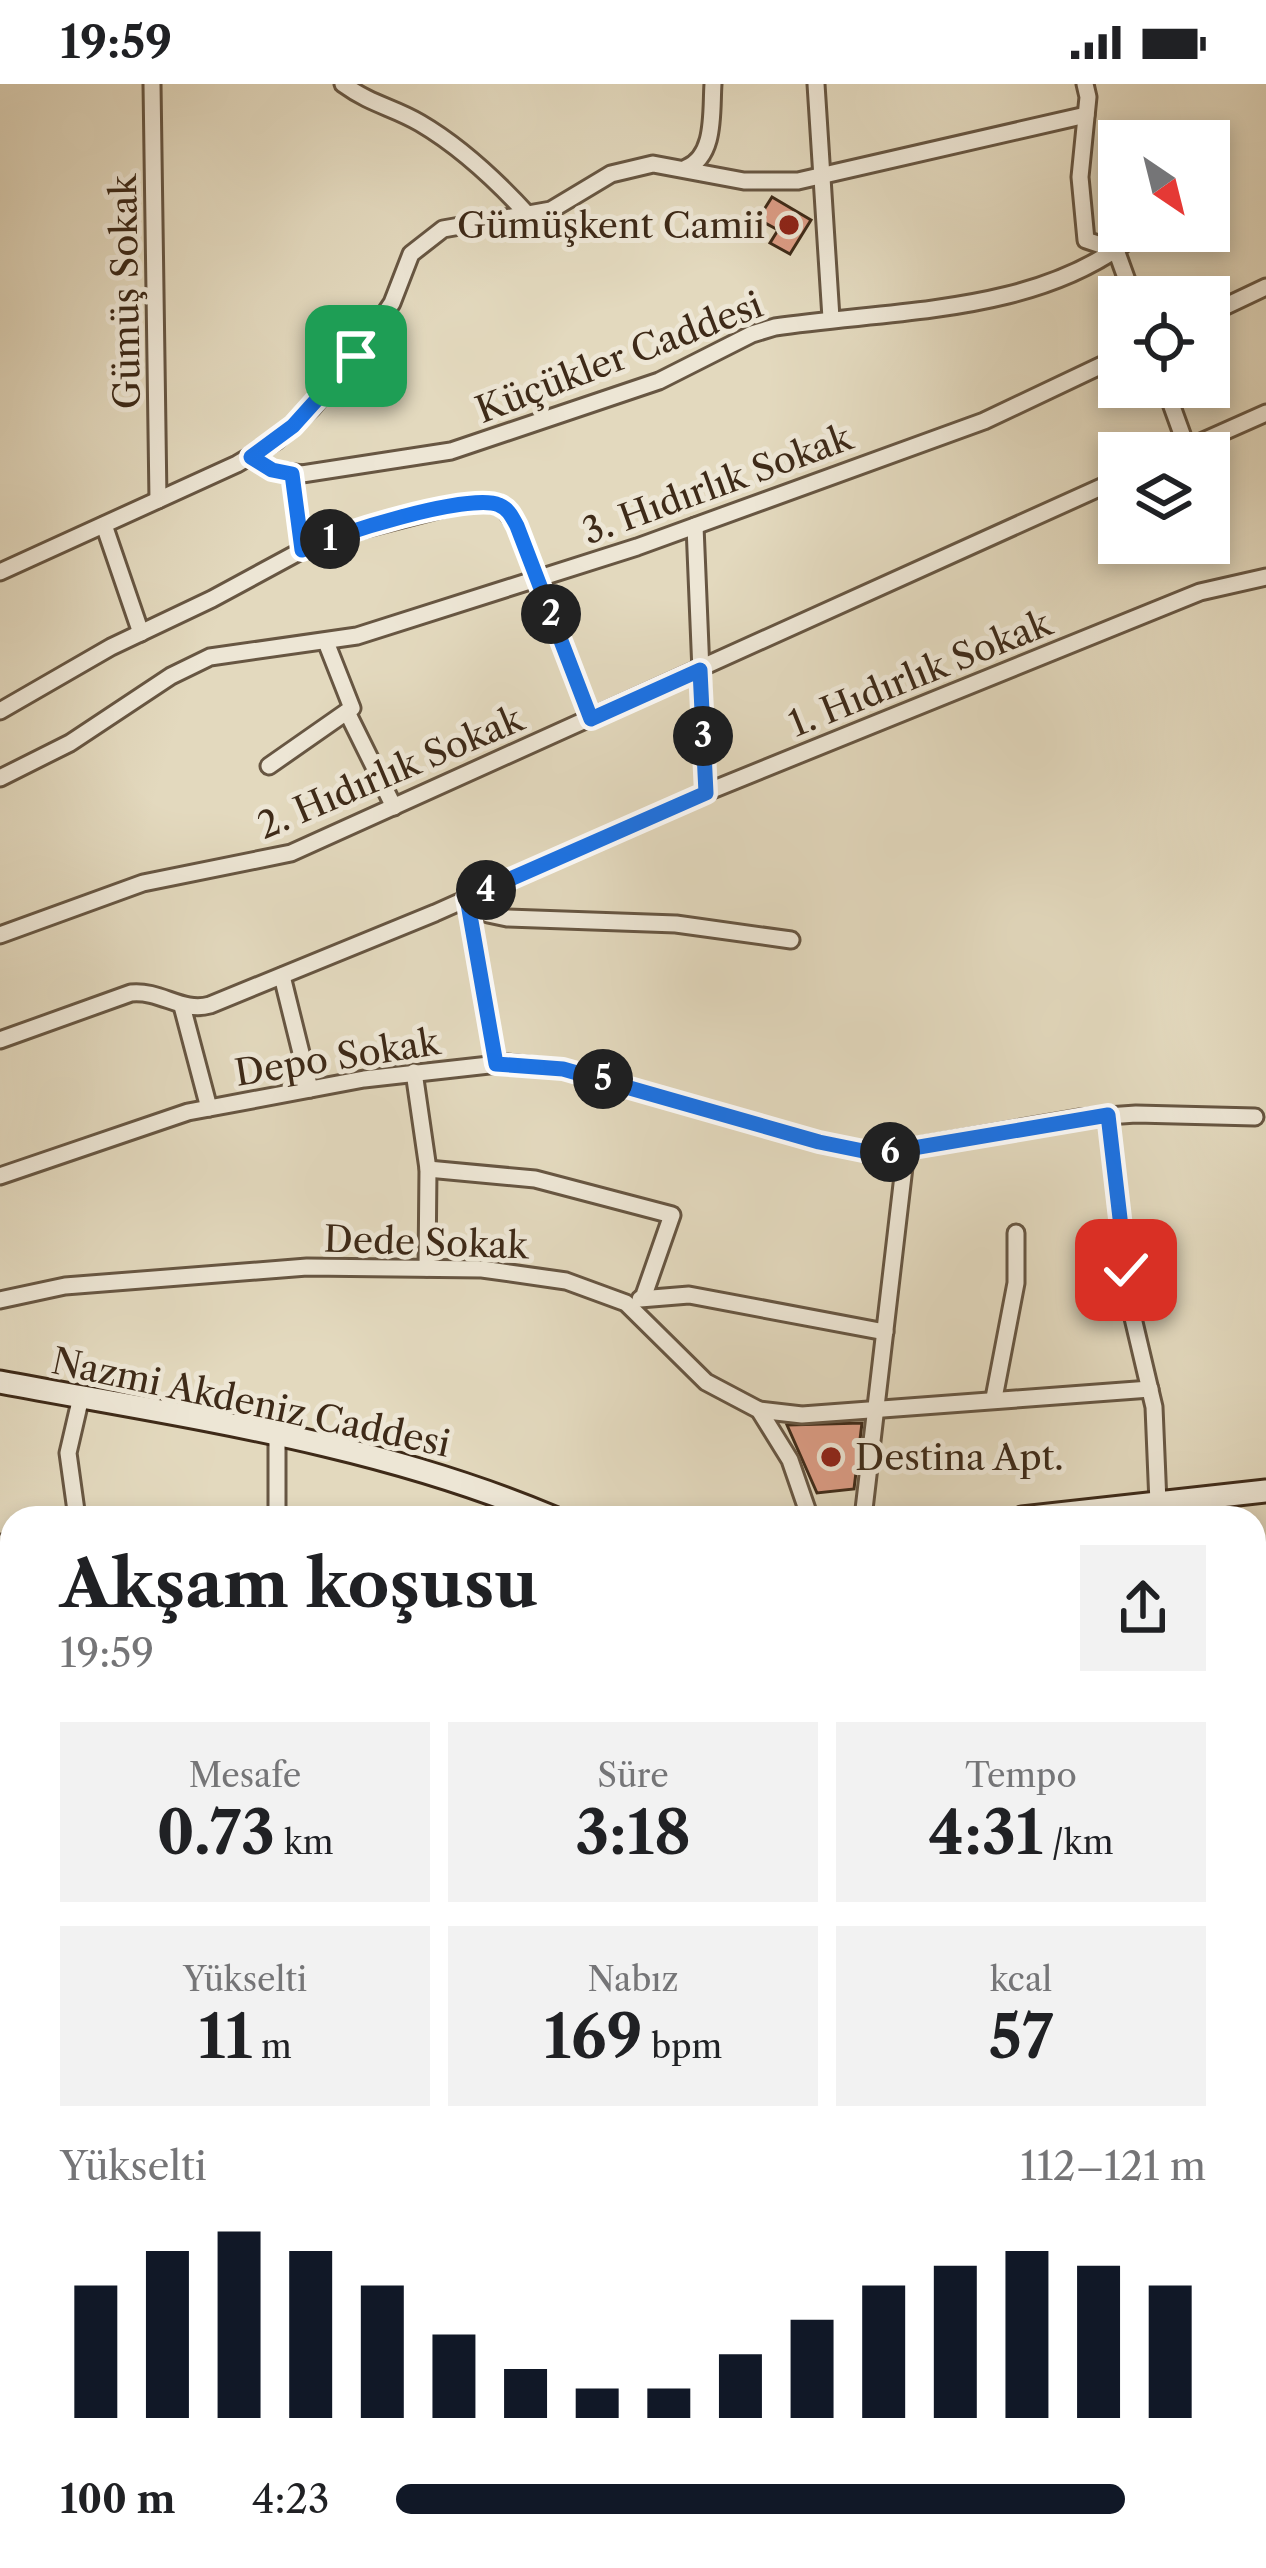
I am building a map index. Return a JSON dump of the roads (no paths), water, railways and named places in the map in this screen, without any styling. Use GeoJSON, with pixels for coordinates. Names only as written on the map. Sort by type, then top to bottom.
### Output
{"type":"FeatureCollection","features":[{"type":"Feature","properties":{"kind":"street","name":"Gümüş Sokak"},"geometry":{"type":"LineString","coordinates":[[152,84],[158,500]]}},
{"type":"Feature","properties":{"kind":"street"},"geometry":{"type":"LineString","coordinates":[[343,84],[368,102],[426,127],[498,182],[530,217]]}},
{"type":"Feature","properties":{"kind":"street"},"geometry":{"type":"LineString","coordinates":[[686,168],[696,164],[705,151],[713,84]]}},
{"type":"Feature","properties":{"kind":"street"},"geometry":{"type":"LineString","coordinates":[[816,84],[830,318]]}},
{"type":"Feature","properties":{"kind":"street"},"geometry":{"type":"LineString","coordinates":[[1085,84],[1080,155],[1086,240],[1098,244]]}},
{"type":"Feature","properties":{"kind":"street"},"geometry":{"type":"LineString","coordinates":[[0,572],[251,457],[302,417],[356,356],[392,302],[404,264],[419,245],[455,226],[530,217],[566,205],[624,169],[653,164],[772,184],[1086,115]]}},
{"type":"Feature","properties":{"kind":"street","name":"Küçükler Caddesi"},"geometry":{"type":"LineString","coordinates":[[251,457],[272,470],[292,474],[342,470],[482,443],[658,381],[752,334],[830,318],[1008,294],[1068,277],[1112,252]]}},
{"type":"Feature","properties":{"kind":"street"},"geometry":{"type":"LineString","coordinates":[[1230,304],[1266,287]]}},
{"type":"Feature","properties":{"kind":"street","name":"3. Hıdırlık Sokak"},"geometry":{"type":"LineString","coordinates":[[0,778],[70,743],[171,676],[210,657],[326,642],[385,628],[695,526],[984,421],[1098,367]]}},
{"type":"Feature","properties":{"kind":"street"},"geometry":{"type":"LineString","coordinates":[[1222,432],[1266,412]]}},
{"type":"Feature","properties":{"kind":"street"},"geometry":{"type":"LineString","coordinates":[[292,474],[302,550]]}},
{"type":"Feature","properties":{"kind":"street","name":"2. Hıdırlık Sokak"},"geometry":{"type":"LineString","coordinates":[[0,935],[143,883],[291,853],[1098,489]]}},
{"type":"Feature","properties":{"kind":"street"},"geometry":{"type":"LineString","coordinates":[[0,711],[302,550],[394,520],[452,506],[495,503],[510,512],[591,719]]}},
{"type":"Feature","properties":{"kind":"street"},"geometry":{"type":"LineString","coordinates":[[104,525],[141,633]]}},
{"type":"Feature","properties":{"kind":"street"},"geometry":{"type":"LineString","coordinates":[[695,526],[706,793]]}},
{"type":"Feature","properties":{"kind":"street","name":"1. Hıdırlık Sokak"},"geometry":{"type":"LineString","coordinates":[[0,1040],[131,993],[152,992],[182,1006],[210,1005],[706,793],[1200,592],[1266,577]]}},
{"type":"Feature","properties":{"kind":"street"},"geometry":{"type":"LineString","coordinates":[[269,766],[352,708],[326,642]]}},
{"type":"Feature","properties":{"kind":"street"},"geometry":{"type":"LineString","coordinates":[[347,712],[394,807]]}},
{"type":"Feature","properties":{"kind":"street"},"geometry":{"type":"LineString","coordinates":[[467,898],[488,914],[508,918],[688,925],[791,940]]}},
{"type":"Feature","properties":{"kind":"street"},"geometry":{"type":"LineString","coordinates":[[467,898],[496,1064]]}},
{"type":"Feature","properties":{"kind":"street"},"geometry":{"type":"LineString","coordinates":[[282,976],[310,1089]]}},
{"type":"Feature","properties":{"kind":"street"},"geometry":{"type":"LineString","coordinates":[[182,1006],[209,1108]]}},
{"type":"Feature","properties":{"kind":"street","name":"Depo Sokak"},"geometry":{"type":"LineString","coordinates":[[0,1176],[145,1125],[209,1108],[413,1072],[496,1064],[563,1069],[878,1154],[1108,1115],[1255,1117]]}},
{"type":"Feature","properties":{"kind":"street"},"geometry":{"type":"LineString","coordinates":[[413,1072],[428,1169],[427,1268]]}},
{"type":"Feature","properties":{"kind":"street"},"geometry":{"type":"LineString","coordinates":[[1108,1115],[1126,1270],[1157,1434],[1157,1503]]}},
{"type":"Feature","properties":{"kind":"street"},"geometry":{"type":"LineString","coordinates":[[864,1506],[906,1150]]}},
{"type":"Feature","properties":{"kind":"street"},"geometry":{"type":"LineString","coordinates":[[428,1169],[535,1179],[672,1215],[635,1300],[689,1295],[885,1332]]}},
{"type":"Feature","properties":{"kind":"street"},"geometry":{"type":"LineString","coordinates":[[994,1398],[1016,1283],[1016,1233]]}},
{"type":"Feature","properties":{"kind":"street","name":"Dede Sokak"},"geometry":{"type":"LineString","coordinates":[[0,1300],[65,1286],[307,1267],[522,1272],[635,1300],[706,1382],[759,1410]]}},
{"type":"Feature","properties":{"kind":"street","name":"Nazmi Akdeniz Caddesi"},"geometry":{"type":"LineString","coordinates":[[0,1382],[423,1468],[523,1506]]}},
{"type":"Feature","properties":{"kind":"street"},"geometry":{"type":"LineString","coordinates":[[759,1410],[802,1415],[1150,1389]]}},
{"type":"Feature","properties":{"kind":"street"},"geometry":{"type":"LineString","coordinates":[[75,1506],[68,1453],[81,1397]]}},
{"type":"Feature","properties":{"kind":"street"},"geometry":{"type":"LineString","coordinates":[[759,1410],[790,1460],[806,1506]]}},
{"type":"Feature","properties":{"kind":"street"},"geometry":{"type":"LineString","coordinates":[[277,1435],[277,1506]]}},
{"type":"Feature","properties":{"kind":"street"},"geometry":{"type":"LineString","coordinates":[[1130,1506],[1266,1491]]}},
{"type":"Feature","properties":{"kind":"place","name":"Gümüşkent Camii"},"geometry":{"type":"Point","coordinates":[789,225]}},
{"type":"Feature","properties":{"kind":"place","name":"Destina Apt."},"geometry":{"type":"Point","coordinates":[831,1457]}}]}
